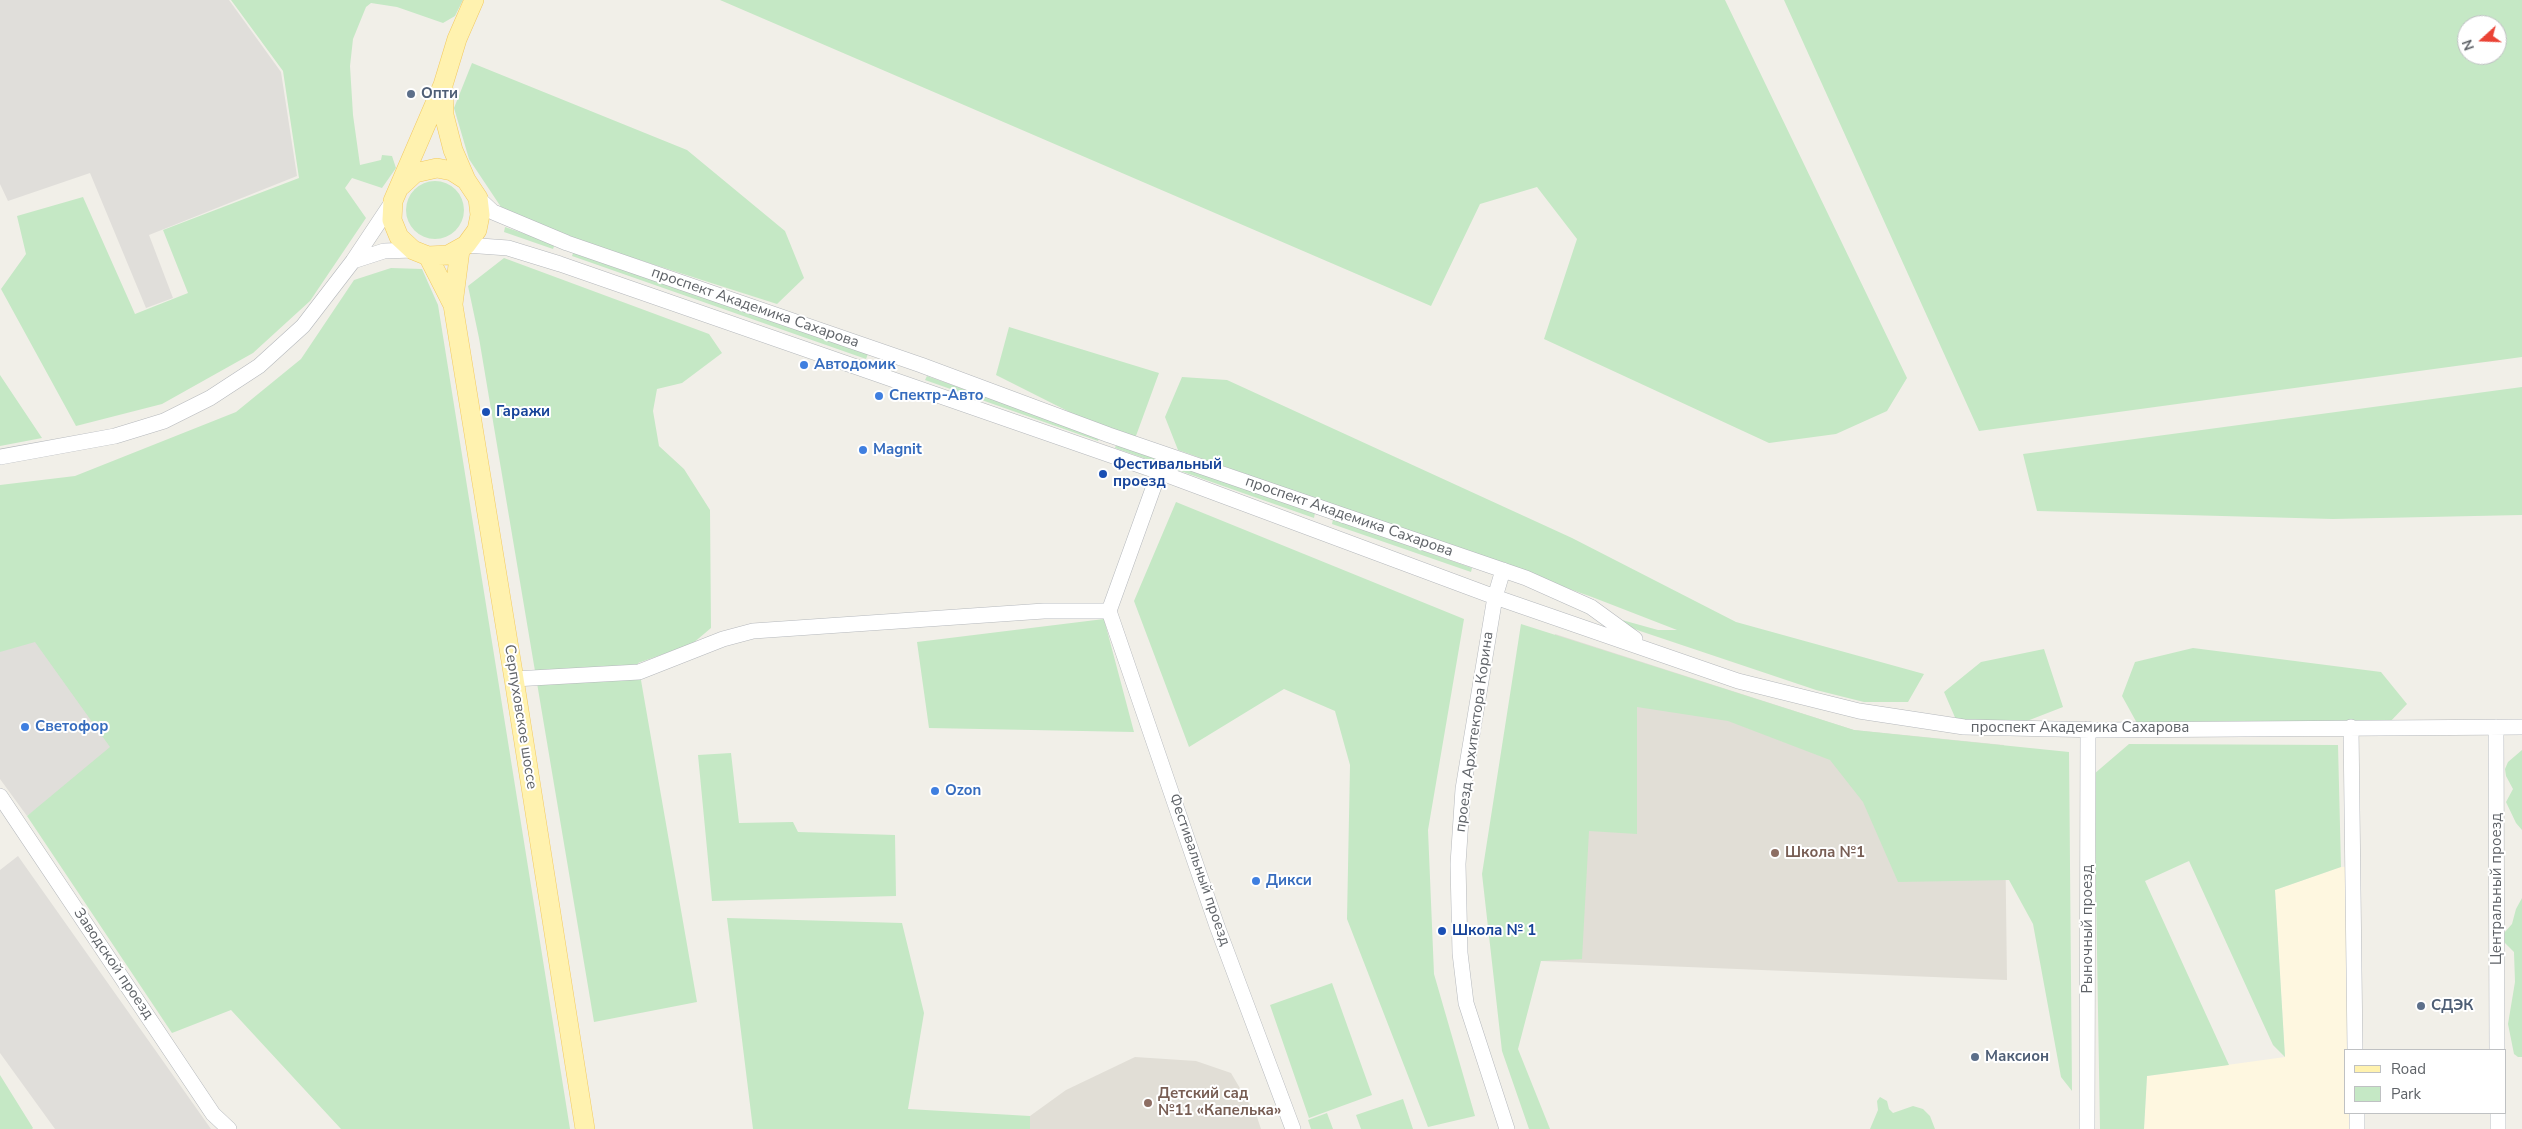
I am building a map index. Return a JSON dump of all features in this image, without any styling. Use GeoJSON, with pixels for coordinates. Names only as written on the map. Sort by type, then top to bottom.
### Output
{"type":"FeatureCollection","features":[{"type":"Feature","properties":{"kind":"main road"},"geometry":{"type":"LineString","coordinates":[[453,305],[440,276],[420,253],[399,238],[392,220],[397,194],[443,85],[457,39],[474,0]]}},
{"type":"Feature","properties":{"kind":"main road"},"geometry":{"type":"LineString","coordinates":[[420,253],[448,255],[463,247],[477,230],[480,215],[478,198],[466,180],[453,150],[444,115],[443,85]]}},
{"type":"Feature","properties":{"kind":"main road"},"geometry":{"type":"LineString","coordinates":[[397,194],[415,173],[437,168],[452,171],[466,180]]}},
{"type":"Feature","properties":{"kind":"main road"},"geometry":{"type":"LineString","coordinates":[[453,305],[463,247]]}},
{"type":"Feature","properties":{"kind":"main road","name":"Серпуховское шоссе"},"geometry":{"type":"LineString","coordinates":[[453,305],[514,679],[584,1129]]}},
{"type":"Feature","properties":{"kind":"street"},"geometry":{"type":"LineString","coordinates":[[0,457],[115,436],[164,421],[210,398],[259,366],[303,326],[353,260],[397,194]]}},
{"type":"Feature","properties":{"kind":"street","name":"проспект Академика Сахарова"},"geometry":{"type":"LineString","coordinates":[[478,198],[493,212],[567,243],[921,364],[1109,435],[1554,589],[1590,607],[1648,648]]}},
{"type":"Feature","properties":{"kind":"street"},"geometry":{"type":"LineString","coordinates":[[560,264],[567,243]]}},
{"type":"Feature","properties":{"kind":"street","name":"проспект Академика Сахарова"},"geometry":{"type":"LineString","coordinates":[[463,247],[508,248],[560,264],[762,335],[913,385],[1105,455],[1159,472],[1495,597],[1648,648],[1738,681],[1860,711],[1964,727],[2088,729],[2522,727]]}},
{"type":"Feature","properties":{"kind":"street"},"geometry":{"type":"LineString","coordinates":[[353,260],[384,250],[420,253]]}},
{"type":"Feature","properties":{"kind":"street"},"geometry":{"type":"LineString","coordinates":[[913,385],[921,364]]}},
{"type":"Feature","properties":{"kind":"street"},"geometry":{"type":"LineString","coordinates":[[1105,455],[1109,435]]}},
{"type":"Feature","properties":{"kind":"street"},"geometry":{"type":"LineString","coordinates":[[514,679],[639,672],[724,639],[753,632],[1044,611],[1109,611],[1159,472]]}},
{"type":"Feature","properties":{"kind":"street"},"geometry":{"type":"LineString","coordinates":[[1320,532],[1328,511]]}},
{"type":"Feature","properties":{"kind":"street","name":"проезд Архитектора Корина"},"geometry":{"type":"LineString","coordinates":[[1503,570],[1495,597],[1464,789],[1458,864],[1460,953],[1466,1003],[1507,1129]]}},
{"type":"Feature","properties":{"kind":"street","name":"Фестивальный проезд"},"geometry":{"type":"LineString","coordinates":[[1109,611],[1217,926],[1292,1129]]}},
{"type":"Feature","properties":{"kind":"street"},"geometry":{"type":"LineString","coordinates":[[2351,727],[2355,1049]]}},
{"type":"Feature","properties":{"kind":"street","name":"Центральный проезд"},"geometry":{"type":"LineString","coordinates":[[2496,727],[2497,1049]]}},
{"type":"Feature","properties":{"kind":"street","name":"Рыночный проезд"},"geometry":{"type":"LineString","coordinates":[[2087,1129],[2088,729]]}},
{"type":"Feature","properties":{"kind":"street","name":"Заводской проезд"},"geometry":{"type":"LineString","coordinates":[[0,796],[213,1114],[228,1129]]}},
{"type":"Feature","properties":{"kind":"street"},"geometry":{"type":"LineString","coordinates":[[2357,1114],[2357,1129]]}},
{"type":"Feature","properties":{"kind":"street"},"geometry":{"type":"LineString","coordinates":[[2498,1114],[2498,1129]]}},
{"type":"Feature","properties":{"kind":"shaded area"},"geometry":{"type":"Polygon","coordinates":[[[0,0],[229,0],[281,72],[297,176],[149,235],[173,298],[146,308],[90,173],[8,201],[0,184],[0,0]]]}},
{"type":"Feature","properties":{"kind":"shaded area"},"geometry":{"type":"Polygon","coordinates":[[[36,624],[123,747],[27,816],[0,779],[0,650],[36,624]]]}},
{"type":"Feature","properties":{"kind":"shaded area","name":"Школа №1"},"geometry":{"type":"Polygon","coordinates":[[[1555,634],[1854,730],[2004,745],[2007,980],[1541,961],[1555,634]]]}},
{"type":"Feature","properties":{"kind":"shaded area"},"geometry":{"type":"Polygon","coordinates":[[[18,856],[211,1129],[55,1129],[0,1053],[0,870],[18,856]]]}},
{"type":"Feature","properties":{"kind":"shaded area"},"geometry":{"type":"Polygon","coordinates":[[[2359,866],[2361,1049],[2344,1049],[2344,1114],[2362,1114],[2362,1129],[2144,1129],[2147,1076],[2285,1057],[2275,890],[2341,867],[2359,866]]]}},
{"type":"Feature","properties":{"kind":"shaded area","name":"Детский сад №11 «Капелька»"},"geometry":{"type":"Polygon","coordinates":[[[1135,1057],[1196,1061],[1231,1073],[1257,1117],[1261,1129],[1030,1129],[1030,1116],[1066,1090],[1135,1057]]]}},
{"type":"Feature","properties":{"kind":"green space"},"geometry":{"type":"Polygon","coordinates":[[[231,0],[463,0],[455,16],[443,23],[397,7],[371,3],[366,7],[353,39],[350,66],[353,115],[360,165],[381,160],[382,155],[392,156],[396,168],[382,188],[352,178],[345,188],[366,218],[310,301],[253,353],[162,404],[76,426],[1,289],[26,254],[17,216],[83,197],[135,314],[188,293],[163,230],[299,178],[283,71],[231,0]]]}},
{"type":"Feature","properties":{"kind":"green space"},"geometry":{"type":"Polygon","coordinates":[[[720,0],[1725,0],[1907,378],[1887,411],[1836,434],[1769,443],[1544,339],[1577,239],[1537,187],[1480,204],[1431,306],[720,0]]]}},
{"type":"Feature","properties":{"kind":"green space"},"geometry":{"type":"Polygon","coordinates":[[[1784,0],[2522,0],[2522,357],[1979,431],[1784,0]]]}},
{"type":"Feature","properties":{"kind":"green space"},"geometry":{"type":"Polygon","coordinates":[[[472,63],[687,150],[785,231],[804,278],[777,304],[558,234],[503,210],[469,159],[454,108],[472,63]]]}},
{"type":"Feature","properties":{"kind":"green space"},"geometry":{"type":"Polygon","coordinates":[[[429,181],[441,181],[456,189],[464,204],[464,216],[456,231],[441,239],[429,239],[414,231],[406,216],[406,204],[414,189],[429,181]]]}},
{"type":"Feature","properties":{"kind":"green space"},"geometry":{"type":"Polygon","coordinates":[[[505,227],[555,244],[553,249],[504,232],[505,227]]]}},
{"type":"Feature","properties":{"kind":"green space"},"geometry":{"type":"Polygon","coordinates":[[[574,251],[868,354],[866,359],[572,256],[574,251]]]}},
{"type":"Feature","properties":{"kind":"green space"},"geometry":{"type":"Polygon","coordinates":[[[504,258],[709,334],[722,353],[682,383],[657,389],[653,411],[659,446],[684,469],[710,510],[711,628],[692,644],[638,663],[697,1002],[594,1022],[479,338],[468,286],[504,258]]]}},
{"type":"Feature","properties":{"kind":"green space"},"geometry":{"type":"Polygon","coordinates":[[[391,268],[422,269],[438,305],[570,1129],[341,1129],[231,1010],[172,1033],[27,816],[110,747],[35,642],[0,652],[0,485],[75,476],[236,412],[301,359],[354,280],[391,268]]]}},
{"type":"Feature","properties":{"kind":"green space"},"geometry":{"type":"Polygon","coordinates":[[[1009,327],[1159,373],[1133,444],[996,375],[1009,327]]]}},
{"type":"Feature","properties":{"kind":"green space"},"geometry":{"type":"Polygon","coordinates":[[[0,375],[42,438],[0,446],[0,375]]]}},
{"type":"Feature","properties":{"kind":"green space"},"geometry":{"type":"Polygon","coordinates":[[[927,376],[1099,437],[1098,441],[925,380],[927,376]]]}},
{"type":"Feature","properties":{"kind":"green space"},"geometry":{"type":"Polygon","coordinates":[[[1182,377],[1227,380],[1572,538],[1736,622],[1924,674],[1908,702],[1864,702],[1816,690],[1627,626],[1622,620],[1658,630],[1677,630],[1592,597],[1178,450],[1165,417],[1182,377]]]}},
{"type":"Feature","properties":{"kind":"green space"},"geometry":{"type":"Polygon","coordinates":[[[2522,387],[2522,515],[2333,519],[2037,511],[2023,454],[2522,387]]]}},
{"type":"Feature","properties":{"kind":"green space"},"geometry":{"type":"Polygon","coordinates":[[[1117,443],[1315,513],[1314,518],[1115,448],[1117,443]]]}},
{"type":"Feature","properties":{"kind":"green space"},"geometry":{"type":"Polygon","coordinates":[[[1176,502],[1464,619],[1428,830],[1434,974],[1475,1116],[1428,1127],[1347,919],[1350,765],[1335,711],[1284,689],[1189,747],[1134,601],[1176,502]]]}},
{"type":"Feature","properties":{"kind":"green space"},"geometry":{"type":"Polygon","coordinates":[[[1333,519],[1472,568],[1471,572],[1332,524],[1333,519]]]}},
{"type":"Feature","properties":{"kind":"green space"},"geometry":{"type":"Polygon","coordinates":[[[1104,619],[1134,732],[929,728],[917,642],[1104,619]]]}},
{"type":"Feature","properties":{"kind":"green space"},"geometry":{"type":"Polygon","coordinates":[[[1521,624],[1854,730],[2069,752],[2072,1091],[2061,1077],[2033,924],[2009,880],[1898,882],[1863,802],[1830,760],[1728,721],[1637,707],[1637,834],[1589,831],[1582,959],[1541,961],[1518,1049],[1550,1129],[1529,1129],[1502,1051],[1482,874],[1521,624]]]}},
{"type":"Feature","properties":{"kind":"green space"},"geometry":{"type":"Polygon","coordinates":[[[2193,648],[2381,672],[2407,704],[2389,723],[2138,725],[2122,696],[2135,662],[2193,648]]]}},
{"type":"Feature","properties":{"kind":"green space"},"geometry":{"type":"Polygon","coordinates":[[[2044,649],[2063,707],[2009,728],[1957,722],[1944,692],[1981,662],[2044,649]]]}},
{"type":"Feature","properties":{"kind":"green space"},"geometry":{"type":"Polygon","coordinates":[[[2129,744],[2338,745],[2341,867],[2275,890],[2285,1057],[2273,1045],[2189,861],[2145,881],[2229,1065],[2147,1076],[2144,1129],[2100,1129],[2094,774],[2129,744]]]}},
{"type":"Feature","properties":{"kind":"green space"},"geometry":{"type":"Polygon","coordinates":[[[2522,750],[2522,830],[2516,823],[2506,802],[2513,789],[2506,776],[2505,769],[2508,762],[2522,750]]]}},
{"type":"Feature","properties":{"kind":"green space"},"geometry":{"type":"Polygon","coordinates":[[[731,753],[739,823],[793,822],[798,832],[895,835],[896,896],[712,901],[698,755],[731,753]]]}},
{"type":"Feature","properties":{"kind":"green space"},"geometry":{"type":"Polygon","coordinates":[[[2522,898],[2522,1057],[2518,1057],[2514,1054],[2508,1024],[2515,982],[2514,952],[2502,940],[2504,933],[2512,924],[2516,909],[2522,898]]]}},
{"type":"Feature","properties":{"kind":"green space"},"geometry":{"type":"Polygon","coordinates":[[[727,918],[902,923],[924,1013],[908,1109],[1030,1116],[1030,1129],[753,1129],[727,918]]]}},
{"type":"Feature","properties":{"kind":"green space"},"geometry":{"type":"Polygon","coordinates":[[[1332,983],[1372,1095],[1309,1118],[1270,1005],[1332,983]]]}},
{"type":"Feature","properties":{"kind":"green space"},"geometry":{"type":"Polygon","coordinates":[[[0,1075],[33,1128],[32,1129],[0,1129],[0,1075]]]}},
{"type":"Feature","properties":{"kind":"green space"},"geometry":{"type":"Polygon","coordinates":[[[1880,1097],[1887,1101],[1889,1109],[1893,1113],[1913,1106],[1923,1109],[1930,1116],[1935,1129],[1870,1129],[1878,1110],[1877,1101],[1880,1097]]]}},
{"type":"Feature","properties":{"kind":"green space"},"geometry":{"type":"Polygon","coordinates":[[[1403,1099],[1413,1129],[1361,1129],[1356,1115],[1403,1099]]]}},
{"type":"Feature","properties":{"kind":"green space"},"geometry":{"type":"Polygon","coordinates":[[[1327,1113],[1333,1129],[1311,1129],[1308,1120],[1327,1113]]]}},
{"type":"Feature","properties":{"kind":"place","name":"Опти"},"geometry":{"type":"Point","coordinates":[411,94]}},
{"type":"Feature","properties":{"kind":"place","name":"Автодомик"},"geometry":{"type":"Point","coordinates":[804,365]}},
{"type":"Feature","properties":{"kind":"place","name":"Спектр-Авто"},"geometry":{"type":"Point","coordinates":[879,396]}},
{"type":"Feature","properties":{"kind":"place","name":"Гаражи"},"geometry":{"type":"Point","coordinates":[486,412]}},
{"type":"Feature","properties":{"kind":"place","name":"Magnit"},"geometry":{"type":"Point","coordinates":[863,450]}},
{"type":"Feature","properties":{"kind":"place","name":"Фестивальный проезд"},"geometry":{"type":"Point","coordinates":[1103,474]}},
{"type":"Feature","properties":{"kind":"place","name":"Светофор"},"geometry":{"type":"Point","coordinates":[25,727]}},
{"type":"Feature","properties":{"kind":"place","name":"Ozon"},"geometry":{"type":"Point","coordinates":[935,791]}},
{"type":"Feature","properties":{"kind":"place","name":"Школа №1"},"geometry":{"type":"Point","coordinates":[1775,853]}},
{"type":"Feature","properties":{"kind":"place","name":"Дикси"},"geometry":{"type":"Point","coordinates":[1256,881]}},
{"type":"Feature","properties":{"kind":"place","name":"Школа № 1"},"geometry":{"type":"Point","coordinates":[1442,931]}},
{"type":"Feature","properties":{"kind":"place","name":"СДЭК"},"geometry":{"type":"Point","coordinates":[2421,1006]}},
{"type":"Feature","properties":{"kind":"place","name":"Максион"},"geometry":{"type":"Point","coordinates":[1975,1057]}},
{"type":"Feature","properties":{"kind":"place","name":"Детский сад №11 «Капелька»"},"geometry":{"type":"Point","coordinates":[1148,1103]}}]}
